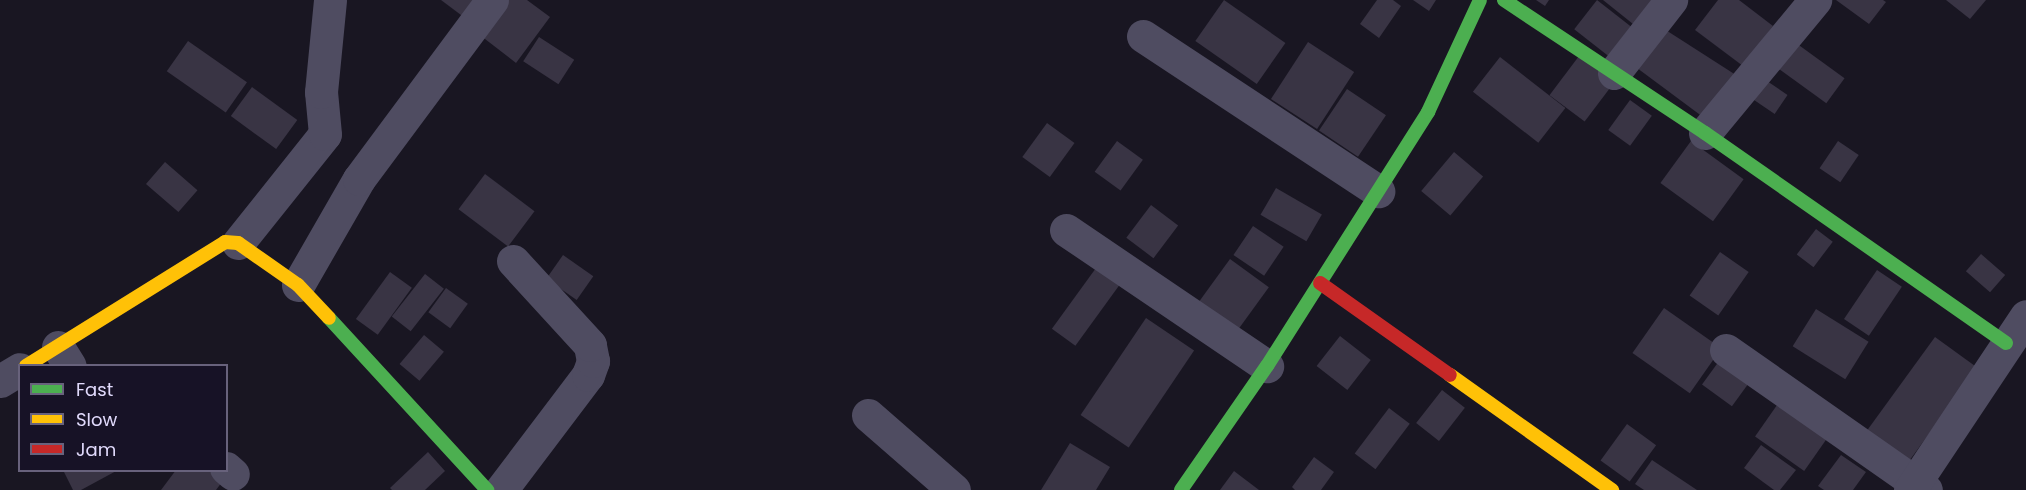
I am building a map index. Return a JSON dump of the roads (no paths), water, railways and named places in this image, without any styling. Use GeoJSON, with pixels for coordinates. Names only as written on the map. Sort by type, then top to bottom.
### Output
{"type":"FeatureCollection","features":[{"type":"Feature","properties":{"kind":"street"},"geometry":{"type":"LineString","coordinates":[[238,243],[325,134],[321,92],[330,0]]}},
{"type":"Feature","properties":{"kind":"street"},"geometry":{"type":"LineString","coordinates":[[298,285],[359,179],[492,0]]}},
{"type":"Feature","properties":{"kind":"street"},"geometry":{"type":"LineString","coordinates":[[1183,489],[1267,366],[1428,112],[1480,0]]}},
{"type":"Feature","properties":{"kind":"street"},"geometry":{"type":"LineString","coordinates":[[1504,0],[1705,133],[2006,343]]}},
{"type":"Feature","properties":{"kind":"street"},"geometry":{"type":"LineString","coordinates":[[1614,73],[1671,0]]}},
{"type":"Feature","properties":{"kind":"street"},"geometry":{"type":"LineString","coordinates":[[1705,133],[1815,0]]}},
{"type":"Feature","properties":{"kind":"street"},"geometry":{"type":"LineString","coordinates":[[1143,36],[1378,191]]}},
{"type":"Feature","properties":{"kind":"street"},"geometry":{"type":"LineString","coordinates":[[1066,230],[1267,366]]}},
{"type":"Feature","properties":{"kind":"street"},"geometry":{"type":"LineString","coordinates":[[34,364],[64,356],[188,262],[225,242],[238,243],[298,285],[487,490]]}},
{"type":"Feature","properties":{"kind":"street"},"geometry":{"type":"LineString","coordinates":[[501,490],[588,375],[593,361],[590,345],[513,261]]}},
{"type":"Feature","properties":{"kind":"street"},"geometry":{"type":"LineString","coordinates":[[1320,283],[1612,490]]}},
{"type":"Feature","properties":{"kind":"street"},"geometry":{"type":"LineString","coordinates":[[1726,350],[1917,488],[2006,343],[2026,315]]}},
{"type":"Feature","properties":{"kind":"street"},"geometry":{"type":"LineString","coordinates":[[0,381],[18,370]]}},
{"type":"Feature","properties":{"kind":"street"},"geometry":{"type":"LineString","coordinates":[[868,416],[954,490]]}}]}
